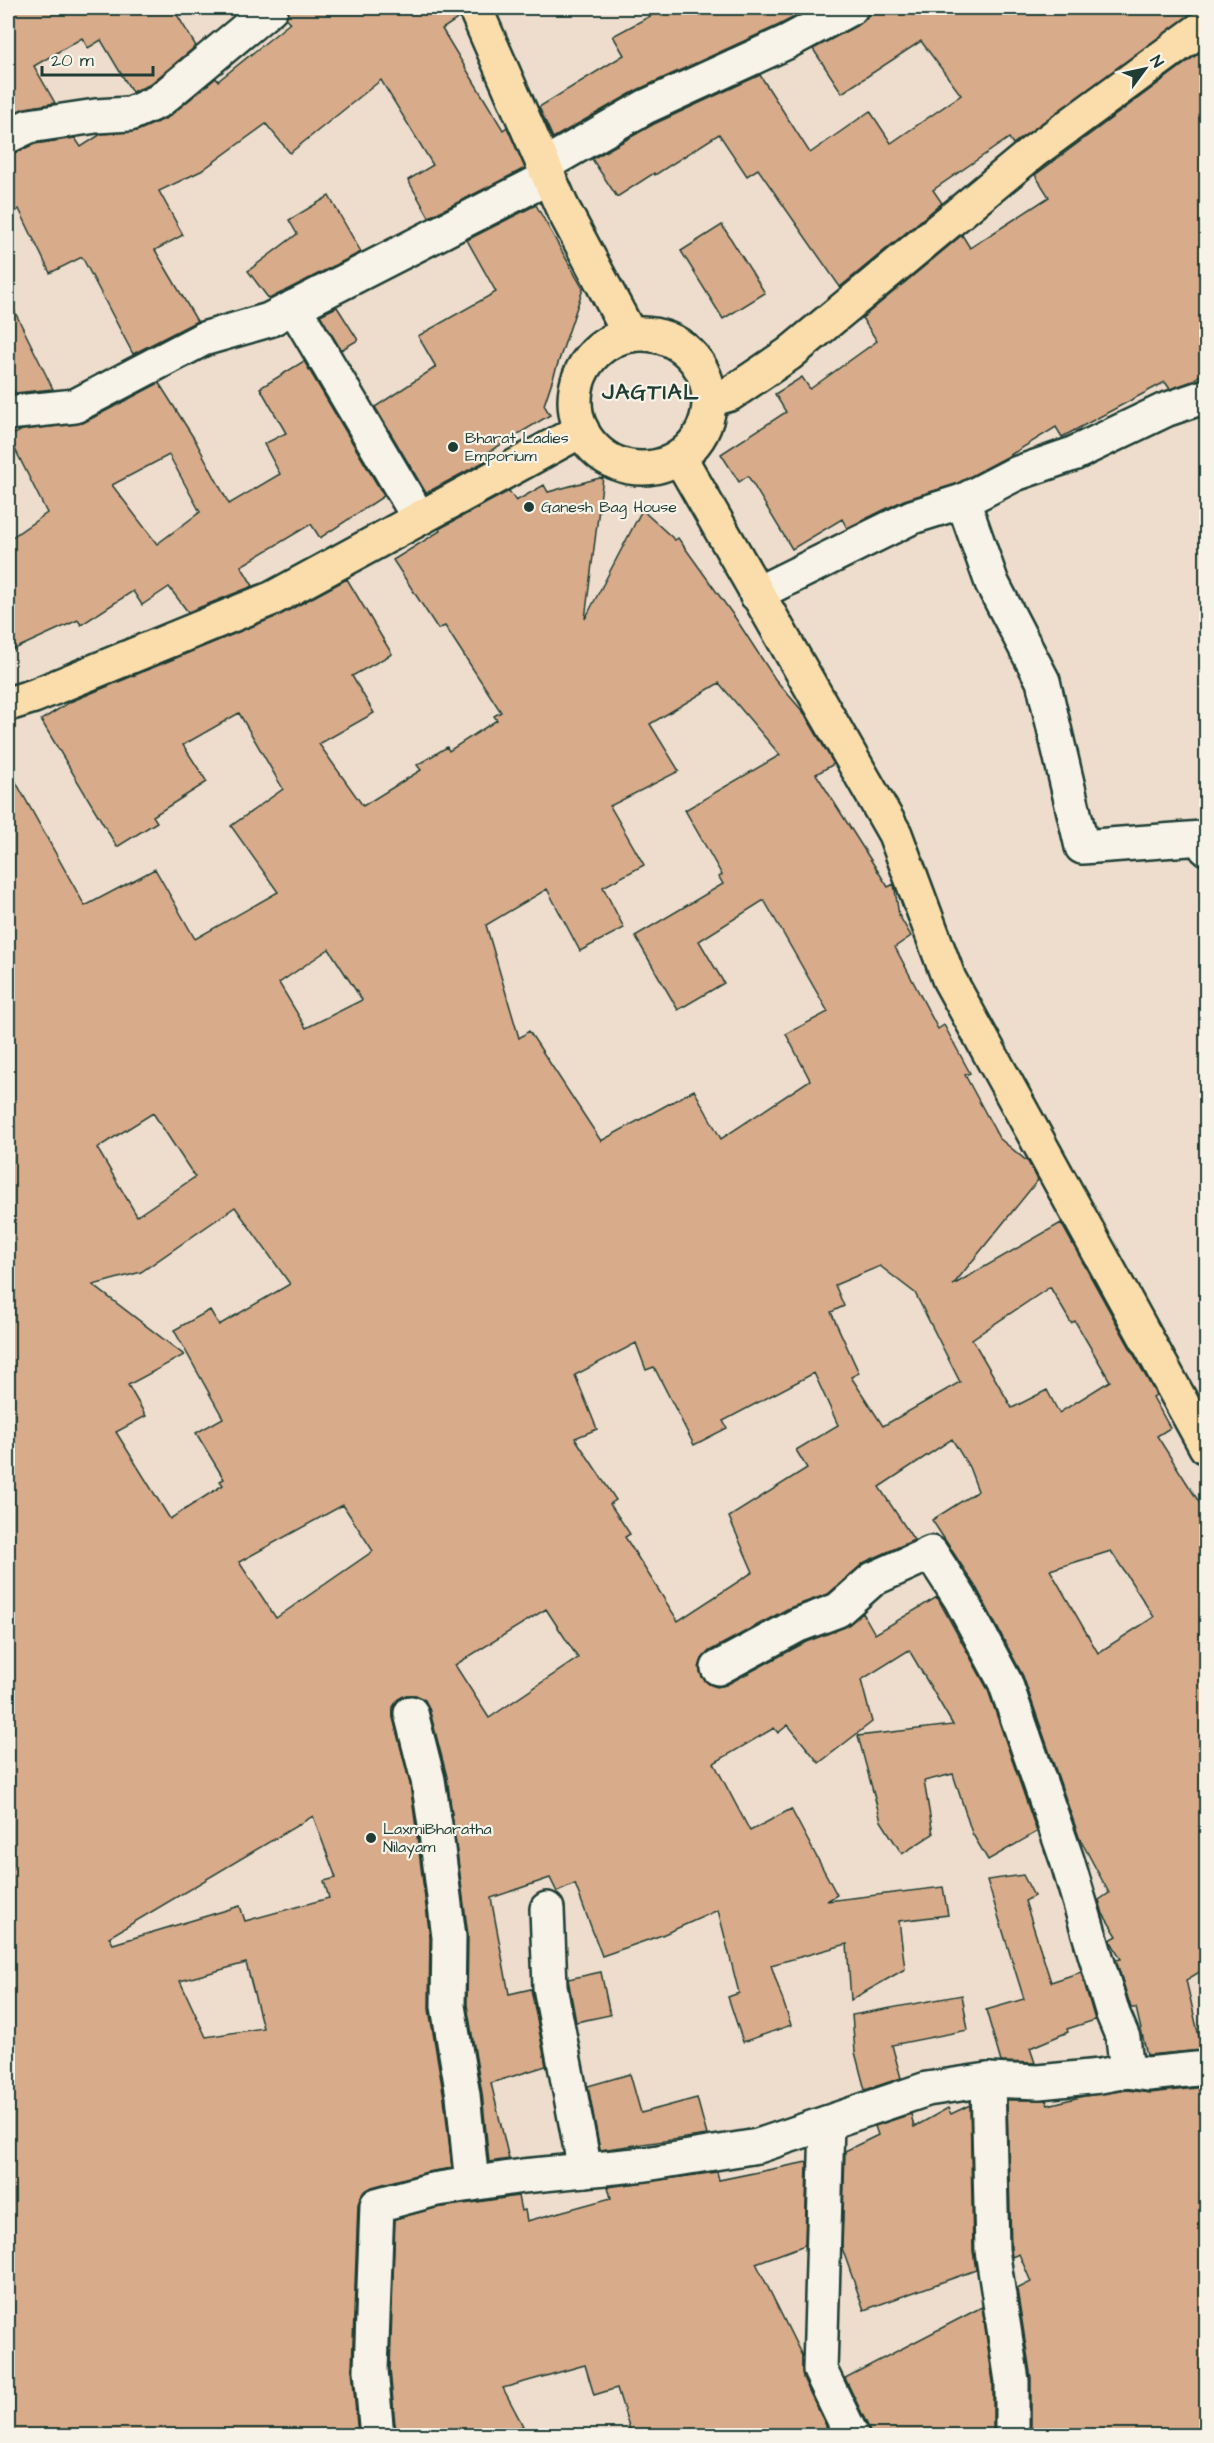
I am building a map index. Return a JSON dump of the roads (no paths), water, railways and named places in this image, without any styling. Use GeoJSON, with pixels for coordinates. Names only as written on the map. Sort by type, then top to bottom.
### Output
{"type":"FeatureCollection","features":[{"type":"Feature","properties":{"kind":"main road"},"geometry":{"type":"LineString","coordinates":[[475,8],[562,207],[630,335]]}},
{"type":"Feature","properties":{"kind":"main road"},"geometry":{"type":"LineString","coordinates":[[710,400],[730,394],[789,354],[1033,152],[1206,25]]}},
{"type":"Feature","properties":{"kind":"main road"},"geometry":{"type":"LineString","coordinates":[[653,334],[675,342],[693,357],[705,377],[710,400],[707,422],[696,442],[680,458],[659,467],[636,468],[614,462],[595,449],[582,430],[576,410],[576,390],[582,370],[594,354],[610,342],[630,335],[653,334]]}},
{"type":"Feature","properties":{"kind":"main road"},"geometry":{"type":"LineString","coordinates":[[8,704],[34,696],[273,598],[582,430]]}},
{"type":"Feature","properties":{"kind":"main road"},"geometry":{"type":"LineString","coordinates":[[680,458],[895,834],[949,979],[1206,1447]]}},
{"type":"Feature","properties":{"kind":"street"},"geometry":{"type":"LineString","coordinates":[[8,136],[29,126],[96,116],[130,114],[159,101],[271,8]]}},
{"type":"Feature","properties":{"kind":"street"},"geometry":{"type":"LineString","coordinates":[[8,413],[75,406],[203,339],[269,320],[547,171],[645,107],[787,42],[851,8]]}},
{"type":"Feature","properties":{"kind":"street"},"geometry":{"type":"LineString","coordinates":[[294,307],[419,518]]}},
{"type":"Feature","properties":{"kind":"street"},"geometry":{"type":"LineString","coordinates":[[756,594],[912,517],[963,501],[1015,474],[1073,454],[1165,410],[1206,396]]}},
{"type":"Feature","properties":{"kind":"street"},"geometry":{"type":"LineString","coordinates":[[963,501],[992,584],[1043,681],[1082,847],[1202,837],[1206,848]]}},
{"type":"Feature","properties":{"kind":"street"},"geometry":{"type":"LineString","coordinates":[[718,1668],[798,1625],[838,1610],[873,1579],[931,1553],[960,1598],[1005,1682],[1067,1860],[1089,1938],[1123,2038],[1127,2071]]}},
{"type":"Feature","properties":{"kind":"street"},"geometry":{"type":"LineString","coordinates":[[411,1713],[428,1780],[435,1825],[449,1937],[448,2006],[463,2095],[472,2184]]}},
{"type":"Feature","properties":{"kind":"street"},"geometry":{"type":"LineString","coordinates":[[547,1909],[550,1987],[585,2170]]}},
{"type":"Feature","properties":{"kind":"street"},"geometry":{"type":"LineString","coordinates":[[377,2436],[371,2370],[376,2205],[432,2190],[646,2164],[758,2146],[927,2089],[988,2080],[1039,2082],[1127,2071],[1148,2074],[1206,2068]]}},
{"type":"Feature","properties":{"kind":"street"},"geometry":{"type":"LineString","coordinates":[[988,2080],[992,2250],[1012,2381],[1012,2436]]}},
{"type":"Feature","properties":{"kind":"street"},"geometry":{"type":"LineString","coordinates":[[827,2122],[820,2370],[852,2436]]}},
{"type":"Feature","properties":{"kind":"place","name":"Bharat Ladies Emporium"},"geometry":{"type":"Point","coordinates":[453,447]}},
{"type":"Feature","properties":{"kind":"place","name":"Ganesh Bag House"},"geometry":{"type":"Point","coordinates":[529,507]}},
{"type":"Feature","properties":{"kind":"place","name":"LaxmiBharatha Nilayam"},"geometry":{"type":"Point","coordinates":[371,1838]}},
{"type":"Feature","properties":{"kind":"district","name":"JAGTIAL"},"geometry":{"type":"Point","coordinates":[651,392]}}]}
